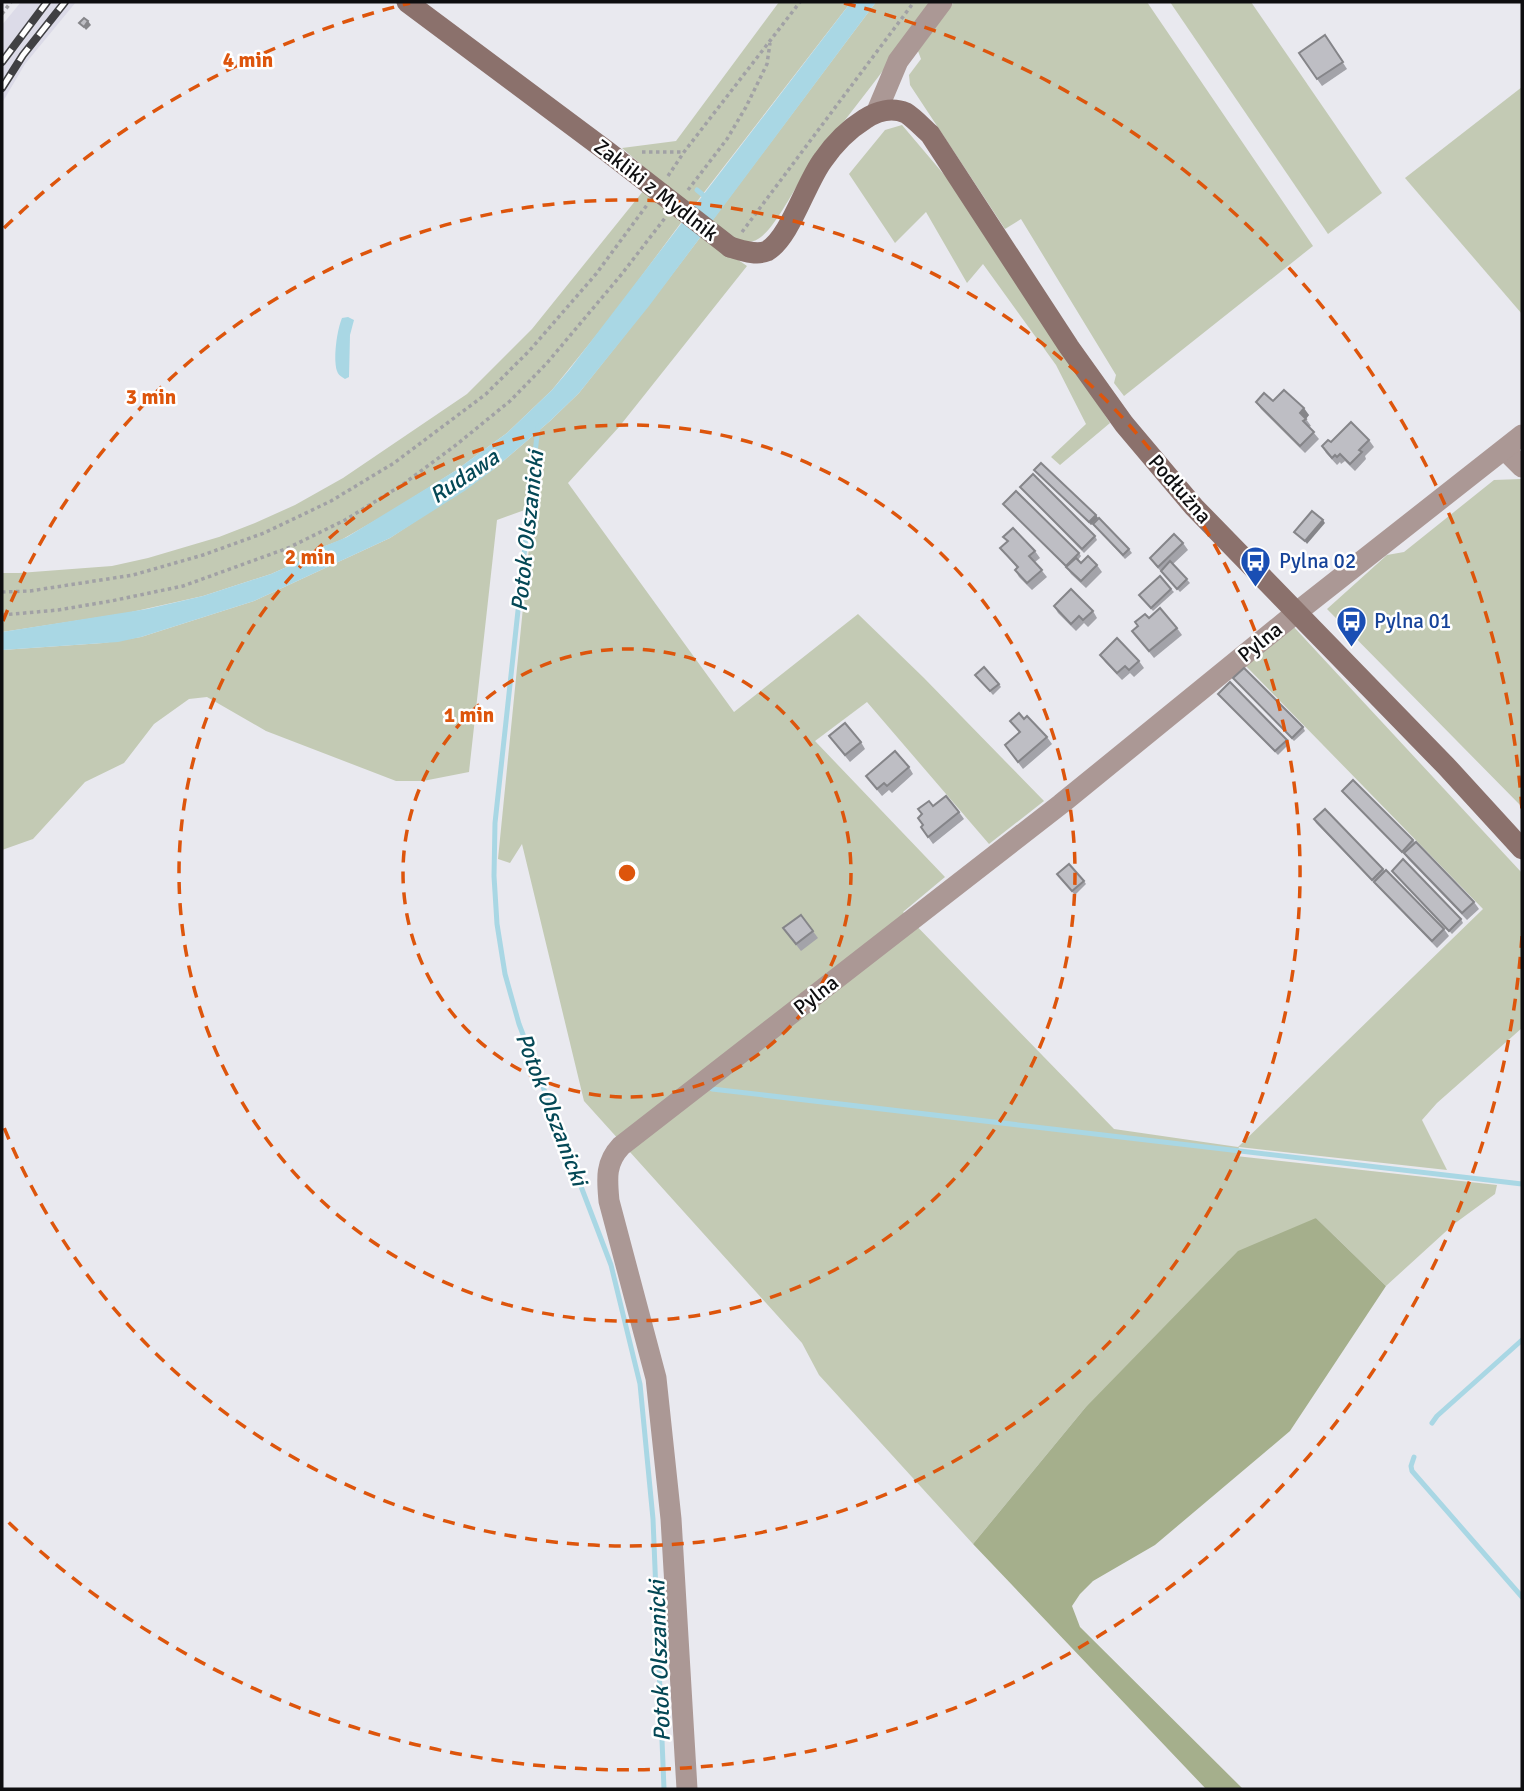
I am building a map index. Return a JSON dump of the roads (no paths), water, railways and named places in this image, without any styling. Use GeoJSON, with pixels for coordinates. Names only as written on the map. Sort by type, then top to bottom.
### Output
{"type":"FeatureCollection","features":[{"type":"Feature","properties":{"kind":"street","name":"Zakliki z Mydlnik"},"geometry":{"type":"LineString","coordinates":[[407,2],[730,247],[747,252],[764,252],[777,243],[822,160],[851,128],[877,111]]}},
{"type":"Feature","properties":{"kind":"street"},"geometry":{"type":"LineString","coordinates":[[877,111],[898,61],[942,2]]}},
{"type":"Feature","properties":{"kind":"street","name":"Podłużna"},"geometry":{"type":"LineString","coordinates":[[877,111],[906,113],[930,134],[1069,348],[1124,424],[1194,508],[1446,766],[1522,849]]}},
{"type":"Feature","properties":{"kind":"street","name":"Pylna"},"geometry":{"type":"LineString","coordinates":[[687,1789],[671,1519],[656,1378],[609,1201],[607,1178],[612,1156],[621,1146],[1061,804],[1297,612],[1522,435]]}},
{"type":"Feature","properties":{"kind":"street"},"geometry":{"type":"LineString","coordinates":[[1504,450],[1522,467]]}},
{"type":"Feature","properties":{"kind":"water","name":"Rudawa"},"geometry":{"type":"Polygon","coordinates":[[[851,2],[876,2],[649,306],[579,393],[494,469],[390,538],[254,601],[118,642],[2,650],[2,632],[147,609],[203,596],[271,574],[298,562],[315,550],[347,537],[455,471],[507,433],[569,370],[851,2]]]}},
{"type":"Feature","properties":{"kind":"water"},"geometry":{"type":"Polygon","coordinates":[[[342,318],[354,320],[350,335],[349,377],[345,379],[337,371],[336,352],[342,318]]]}},
{"type":"Feature","properties":{"kind":"waterway"},"geometry":{"type":"LineString","coordinates":[[697,190],[708,199]]}},
{"type":"Feature","properties":{"kind":"waterway","name":"Potok Olszanicki"},"geometry":{"type":"LineString","coordinates":[[538,426],[495,823],[497,924],[505,974],[519,1024],[611,1265],[640,1384],[653,1519],[664,1789]]}},
{"type":"Feature","properties":{"kind":"waterway"},"geometry":{"type":"LineString","coordinates":[[712,1089],[1522,1184]]}},
{"type":"Feature","properties":{"kind":"waterway"},"geometry":{"type":"LineString","coordinates":[[1432,1423],[1522,1340]]}},
{"type":"Feature","properties":{"kind":"waterway"},"geometry":{"type":"LineString","coordinates":[[1414,1457],[1412,1471],[1522,1597]]}},
{"type":"Feature","properties":{"kind":"railway"},"geometry":{"type":"LineString","coordinates":[[2,62],[47,2]]}},
{"type":"Feature","properties":{"kind":"railway"},"geometry":{"type":"LineString","coordinates":[[2,88],[23,55],[65,2]]}},
{"type":"Feature","properties":{"kind":"place","name":"Pylna 02"},"geometry":{"type":"Point","coordinates":[1256,588]}},
{"type":"Feature","properties":{"kind":"place","name":"Pylna 01"},"geometry":{"type":"Point","coordinates":[1351,648]}}]}
